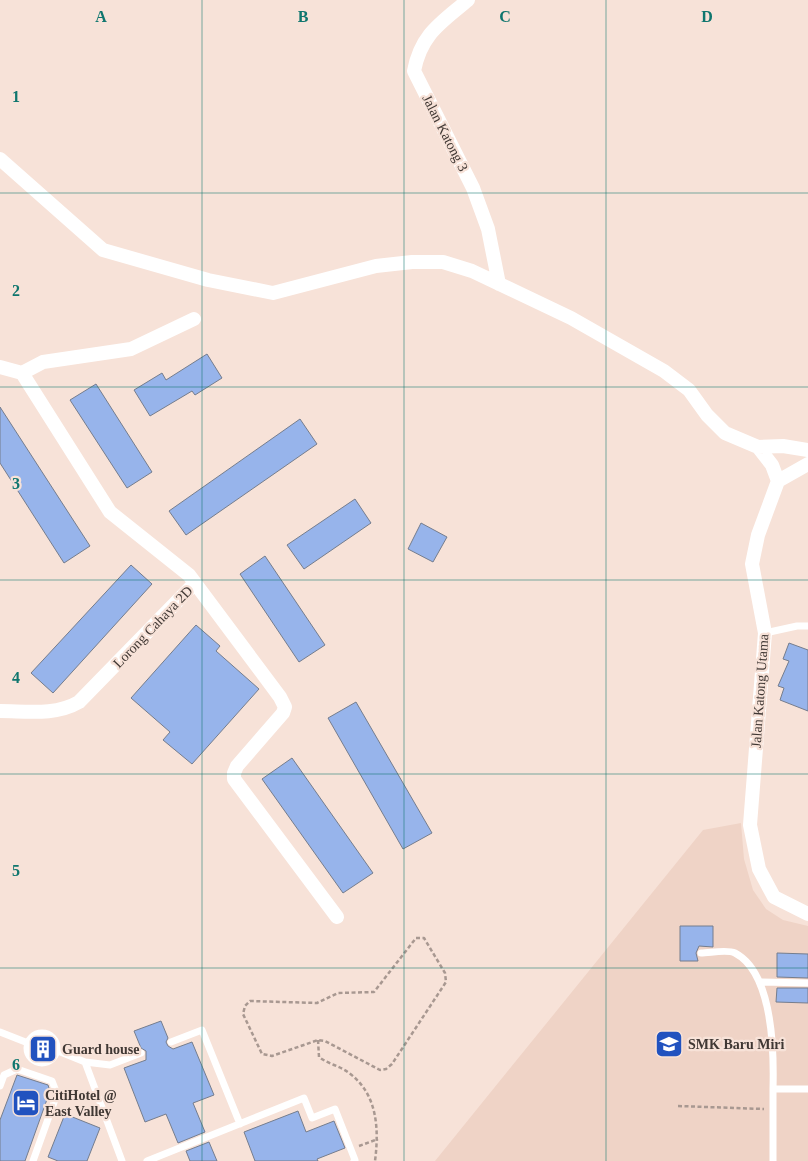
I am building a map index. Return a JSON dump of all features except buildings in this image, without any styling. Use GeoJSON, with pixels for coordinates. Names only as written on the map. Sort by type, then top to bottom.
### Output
{"type":"FeatureCollection","features":[{"type":"Feature","properties":{"kind":"street","name":"Jalan Katong 3"},"geometry":{"type":"LineString","coordinates":[[468,0],[428,35],[417,52],[414,71],[473,188],[488,229],[499,284]]}},
{"type":"Feature","properties":{"kind":"street"},"geometry":{"type":"LineString","coordinates":[[0,159],[103,250],[208,280],[273,293],[376,266],[412,262],[443,262],[472,271],[610,339],[664,371],[689,390],[707,415],[725,433],[758,447],[783,446],[808,450]]}},
{"type":"Feature","properties":{"kind":"street"},"geometry":{"type":"LineString","coordinates":[[0,367],[22,373],[43,362],[131,349],[194,319]]}},
{"type":"Feature","properties":{"kind":"street","name":"Lorong Cahaya 2D"},"geometry":{"type":"LineString","coordinates":[[0,711],[54,712],[68,709],[79,702],[195,583],[188,575],[110,512],[22,373]]}},
{"type":"Feature","properties":{"kind":"street"},"geometry":{"type":"LineString","coordinates":[[758,447],[772,465],[778,481],[808,464]]}},
{"type":"Feature","properties":{"kind":"street","name":"Jalan Katong Utama"},"geometry":{"type":"LineString","coordinates":[[778,481],[758,535],[752,564],[765,633],[750,826],[759,868],[774,897],[808,914]]}},
{"type":"Feature","properties":{"kind":"street"},"geometry":{"type":"LineString","coordinates":[[195,583],[280,697],[285,707],[283,713],[237,766],[234,779],[337,917]]}},
{"type":"Feature","properties":{"kind":"lane"},"geometry":{"type":"LineString","coordinates":[[765,633],[797,626],[808,626]]}},
{"type":"Feature","properties":{"kind":"lane"},"geometry":{"type":"LineString","coordinates":[[701,953],[734,952],[748,963],[760,982],[774,1050],[773,1161]]}},
{"type":"Feature","properties":{"kind":"lane"},"geometry":{"type":"LineString","coordinates":[[760,982],[808,983]]}},
{"type":"Feature","properties":{"kind":"lane"},"geometry":{"type":"LineString","coordinates":[[171,1042],[202,1030],[240,1124]]}},
{"type":"Feature","properties":{"kind":"lane"},"geometry":{"type":"LineString","coordinates":[[0,1032],[28,1042]]}},
{"type":"Feature","properties":{"kind":"lane"},"geometry":{"type":"LineString","coordinates":[[49,1034],[56,1041],[58,1051],[48,1062],[38,1062],[30,1057],[28,1042],[34,1035],[49,1034]]}},
{"type":"Feature","properties":{"kind":"lane"},"geometry":{"type":"LineString","coordinates":[[58,1051],[85,1062],[110,1065],[141,1053]]}},
{"type":"Feature","properties":{"kind":"lane"},"geometry":{"type":"LineString","coordinates":[[85,1062],[122,1161]]}},
{"type":"Feature","properties":{"kind":"lane"},"geometry":{"type":"LineString","coordinates":[[0,1086],[4,1075],[17,1069],[52,1081],[57,1094],[33,1161]]}},
{"type":"Feature","properties":{"kind":"lane"},"geometry":{"type":"LineString","coordinates":[[773,1089],[808,1089]]}},
{"type":"Feature","properties":{"kind":"lane"},"geometry":{"type":"LineString","coordinates":[[147,1161],[304,1098],[312,1118],[335,1109],[356,1160],[354,1161]]}},
{"type":"Feature","properties":{"kind":"path"},"geometry":{"type":"LineString","coordinates":[[416,938],[424,938],[445,973],[446,982],[392,1064],[386,1069],[380,1070],[348,1051],[326,1041],[318,1040],[266,1056],[262,1054],[243,1014],[245,1006],[250,1001],[318,1003],[338,993],[374,992],[416,938]]}},
{"type":"Feature","properties":{"kind":"path"},"geometry":{"type":"LineString","coordinates":[[318,1040],[319,1057],[350,1073],[365,1090],[375,1111],[378,1139],[375,1161]]}},
{"type":"Feature","properties":{"kind":"path"},"geometry":{"type":"LineString","coordinates":[[678,1106],[773,1109]]}},
{"type":"Feature","properties":{"kind":"path"},"geometry":{"type":"LineString","coordinates":[[351,1149],[378,1139]]}},
{"type":"Feature","properties":{"kind":"shaded area","name":"SMK Baru Miri"},"geometry":{"type":"Polygon","coordinates":[[[741,823],[744,859],[753,890],[766,909],[783,920],[808,926],[808,1161],[435,1161],[703,830],[741,823]]]}},
{"type":"Feature","properties":{"kind":"place","name":"SMK Baru Miri"},"geometry":{"type":"Point","coordinates":[669,1044]}},
{"type":"Feature","properties":{"kind":"place","name":"Guard house"},"geometry":{"type":"Point","coordinates":[43,1049]}},
{"type":"Feature","properties":{"kind":"place","name":"CitiHotel @ East Valley"},"geometry":{"type":"Point","coordinates":[26,1103]}}]}
